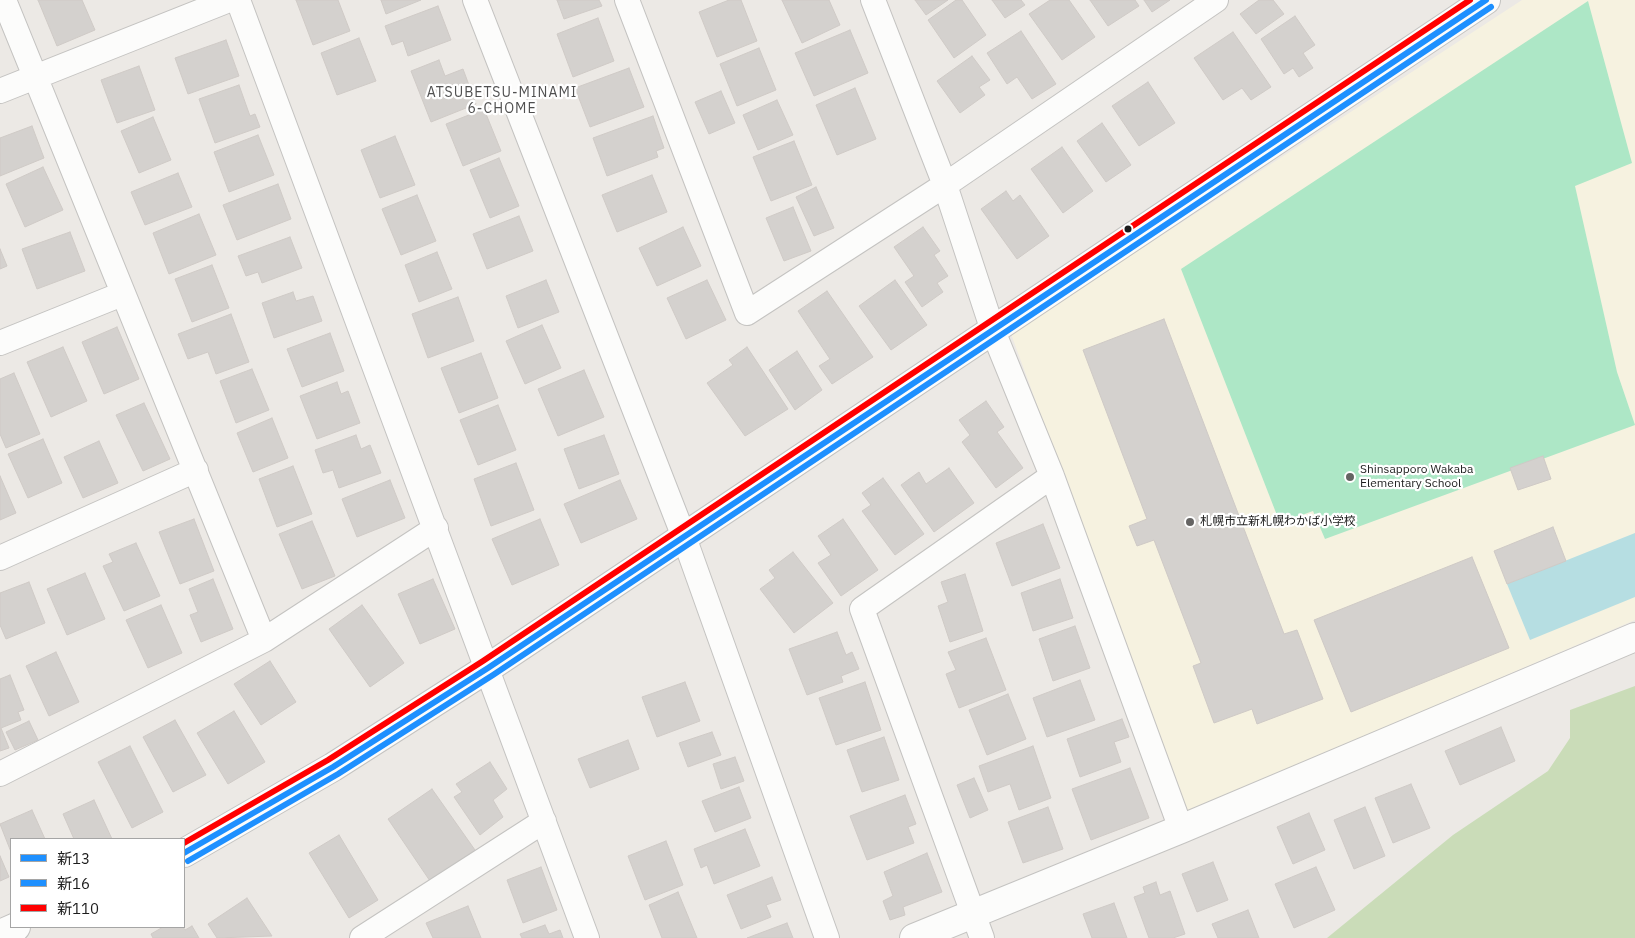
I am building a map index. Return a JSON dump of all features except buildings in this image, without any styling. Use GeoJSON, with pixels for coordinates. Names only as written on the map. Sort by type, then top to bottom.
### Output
{"type":"FeatureCollection","features":[{"type":"Feature","properties":{"kind":"street"},"geometry":{"type":"LineString","coordinates":[[4,0],[264,640]]}},
{"type":"Feature","properties":{"kind":"street"},"geometry":{"type":"LineString","coordinates":[[0,92],[229,0]]}},
{"type":"Feature","properties":{"kind":"street"},"geometry":{"type":"LineString","coordinates":[[238,0],[587,938]]}},
{"type":"Feature","properties":{"kind":"street"},"geometry":{"type":"LineString","coordinates":[[475,0],[684,537],[827,938]]}},
{"type":"Feature","properties":{"kind":"street"},"geometry":{"type":"LineString","coordinates":[[627,0],[747,313],[945,185],[1216,0]]}},
{"type":"Feature","properties":{"kind":"street"},"geometry":{"type":"LineString","coordinates":[[873,0],[945,185],[993,330],[1052,476],[1181,829]]}},
{"type":"Feature","properties":{"kind":"street"},"geometry":{"type":"LineString","coordinates":[[185,852],[333,767],[488,668],[1486,0]]}},
{"type":"Feature","properties":{"kind":"street"},"geometry":{"type":"LineString","coordinates":[[0,343],[122,294]]}},
{"type":"Feature","properties":{"kind":"street"},"geometry":{"type":"LineString","coordinates":[[0,558],[196,470]]}},
{"type":"Feature","properties":{"kind":"street"},"geometry":{"type":"LineString","coordinates":[[978,926],[862,609],[1052,476]]}},
{"type":"Feature","properties":{"kind":"street"},"geometry":{"type":"LineString","coordinates":[[0,774],[264,640],[436,528]]}},
{"type":"Feature","properties":{"kind":"street"},"geometry":{"type":"LineString","coordinates":[[914,938],[978,926],[1181,829],[1635,637]]}},
{"type":"Feature","properties":{"kind":"street"},"geometry":{"type":"LineString","coordinates":[[373,935],[544,820]]}},
{"type":"Feature","properties":{"kind":"street"},"geometry":{"type":"LineString","coordinates":[[0,934],[14,928]]}},
{"type":"Feature","properties":{"kind":"shaded area","name":"Shinsapporo Wakaba Elementary School"},"geometry":{"type":"Polygon","coordinates":[[[1522,0],[1635,0],[1635,620],[1187,812],[1011,334],[1522,0]]]}},
{"type":"Feature","properties":{"kind":"green space"},"geometry":{"type":"Polygon","coordinates":[[[1588,1],[1632,163],[1575,186],[1617,372],[1635,425],[1325,539],[1313,511],[1280,523],[1181,269],[1588,1]]]}},
{"type":"Feature","properties":{"kind":"green space"},"geometry":{"type":"Polygon","coordinates":[[[1635,686],[1635,938],[1327,938],[1453,835],[1548,771],[1570,738],[1570,710],[1635,686]]]}},
{"type":"Feature","properties":{"kind":"water"},"geometry":{"type":"Polygon","coordinates":[[[1635,533],[1635,597],[1530,640],[1507,584],[1635,533]]]}},
{"type":"Feature","properties":{"kind":"transit line","name":"新110"},"geometry":{"type":"LineString","coordinates":[[185,842],[328,760],[483,661],[1470,0]]}},
{"type":"Feature","properties":{"kind":"transit line","name":"新13"},"geometry":{"type":"LineString","coordinates":[[185,852],[333,767],[488,668],[1486,0]]}},
{"type":"Feature","properties":{"kind":"transit line","name":"新16"},"geometry":{"type":"LineString","coordinates":[[188,861],[338,774],[493,675],[1491,7]]}},
{"type":"Feature","properties":{"kind":"place","name":"Shinsapporo Wakaba Elementary School"},"geometry":{"type":"Point","coordinates":[1350,477]}},
{"type":"Feature","properties":{"kind":"place","name":"札幌市立新札幌わかば小学校"},"geometry":{"type":"Point","coordinates":[1190,522]}},
{"type":"Feature","properties":{"kind":"district","name":"ATSUBETSU-MINAMI 6-CHOME"},"geometry":{"type":"Point","coordinates":[502,102]}}]}
